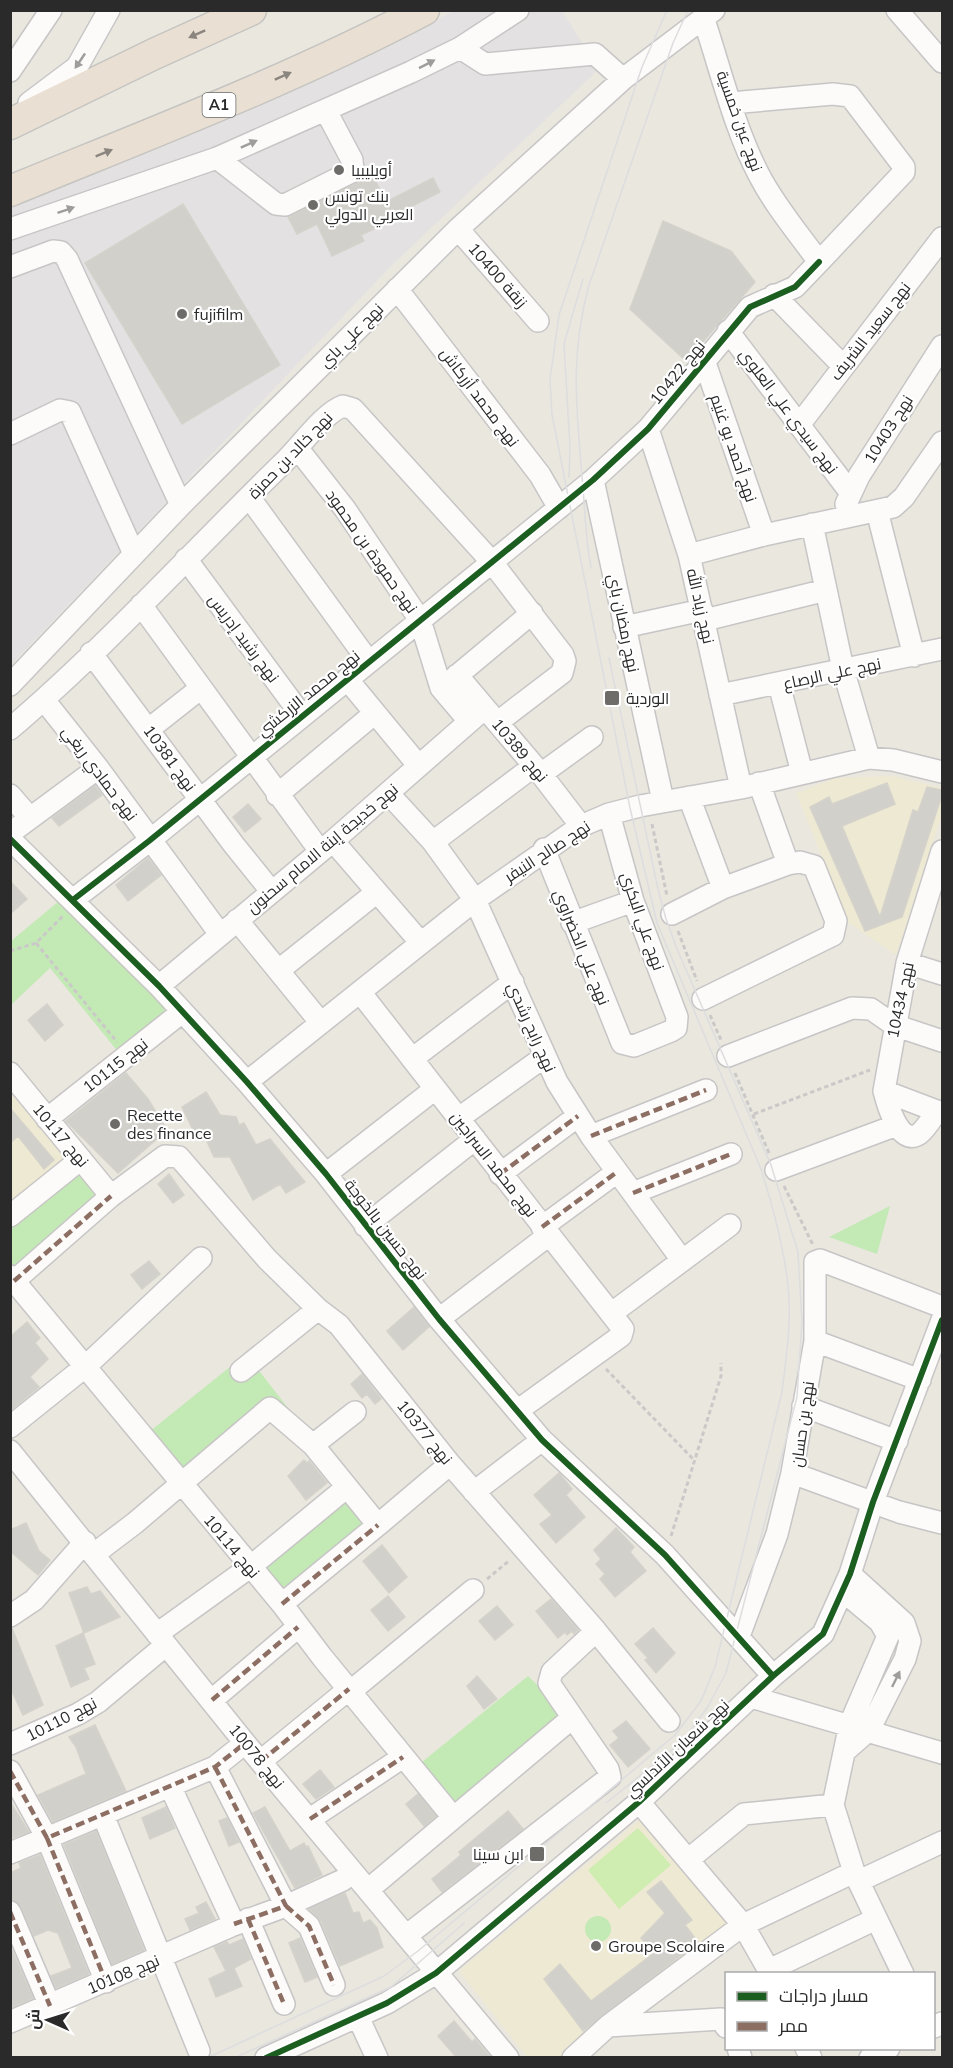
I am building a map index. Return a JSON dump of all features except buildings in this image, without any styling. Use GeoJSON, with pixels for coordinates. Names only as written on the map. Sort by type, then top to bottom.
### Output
{"type":"FeatureCollection","features":[{"type":"Feature","properties":{"kind":"highway"},"geometry":{"type":"LineString","coordinates":[[10,124],[251,10]]}},
{"type":"Feature","properties":{"kind":"highway","name":"A1"},"geometry":{"type":"LineString","coordinates":[[10,190],[182,121],[377,34],[424,10]]}},
{"type":"Feature","properties":{"kind":"street"},"geometry":{"type":"LineString","coordinates":[[10,71],[51,10]]}},
{"type":"Feature","properties":{"kind":"street"},"geometry":{"type":"LineString","coordinates":[[10,115],[77,67],[109,10]]}},
{"type":"Feature","properties":{"kind":"street"},"geometry":{"type":"LineString","coordinates":[[10,229],[217,158],[326,111],[460,48],[518,10]]}},
{"type":"Feature","properties":{"kind":"street"},"geometry":{"type":"LineString","coordinates":[[897,10],[942,62]]}},
{"type":"Feature","properties":{"kind":"street","name":"نهج علي باي"},"geometry":{"type":"LineString","coordinates":[[11,684],[181,505],[458,230],[623,79],[709,15]]}},
{"type":"Feature","properties":{"kind":"street","name":"نهج عين خمسية"},"geometry":{"type":"LineString","coordinates":[[709,15],[731,103],[746,147],[760,177],[819,262]]}},
{"type":"Feature","properties":{"kind":"street"},"geometry":{"type":"LineString","coordinates":[[460,48],[485,64],[595,54],[623,79]]}},
{"type":"Feature","properties":{"kind":"street"},"geometry":{"type":"LineString","coordinates":[[731,103],[833,94],[850,96],[904,167],[904,172],[819,262]]}},
{"type":"Feature","properties":{"kind":"street"},"geometry":{"type":"LineString","coordinates":[[217,158],[276,204],[285,205],[353,171],[352,160],[326,111]]}},
{"type":"Feature","properties":{"kind":"street","name":"زنقة 10400"},"geometry":{"type":"LineString","coordinates":[[458,230],[538,321]]}},
{"type":"Feature","properties":{"kind":"street","name":"نهج سعيد الشريف"},"geometry":{"type":"LineString","coordinates":[[799,425],[942,238]]}},
{"type":"Feature","properties":{"kind":"street"},"geometry":{"type":"LineString","coordinates":[[10,267],[53,251],[61,252],[67,259],[181,505]]}},
{"type":"Feature","properties":{"kind":"street","name":"نهج 10422"},"geometry":{"type":"LineString","coordinates":[[559,508],[648,429],[750,306],[795,287],[819,262]]}},
{"type":"Feature","properties":{"kind":"street","name":"نهج محمد أزركاش"},"geometry":{"type":"LineString","coordinates":[[397,289],[540,475],[559,508]]}},
{"type":"Feature","properties":{"kind":"street"},"geometry":{"type":"LineString","coordinates":[[774,295],[843,366]]}},
{"type":"Feature","properties":{"kind":"street","name":"نهج سيدي علي العلوي"},"geometry":{"type":"LineString","coordinates":[[728,331],[850,492]]}},
{"type":"Feature","properties":{"kind":"street","name":"نهج 10403"},"geometry":{"type":"LineString","coordinates":[[842,518],[850,492],[898,412],[942,346]]}},
{"type":"Feature","properties":{"kind":"street","name":"نهج أحمد بو غنيم"},"geometry":{"type":"LineString","coordinates":[[704,360],[764,535]]}},
{"type":"Feature","properties":{"kind":"street","name":"نهج خالد بن حمزة"},"geometry":{"type":"LineString","coordinates":[[10,729],[44,700],[298,450],[332,411],[343,406],[348,406],[491,561],[563,655],[565,661],[562,673]]}},
{"type":"Feature","properties":{"kind":"street"},"geometry":{"type":"LineString","coordinates":[[10,434],[60,410],[70,412],[134,554]]}},
{"type":"Feature","properties":{"kind":"street","name":"نهج زياد الله"},"geometry":{"type":"LineString","coordinates":[[648,429],[689,555],[720,695],[750,785],[788,864]]}},
{"type":"Feature","properties":{"kind":"street"},"geometry":{"type":"LineString","coordinates":[[689,555],[764,535],[877,511],[898,504],[942,442]]}},
{"type":"Feature","properties":{"kind":"street","name":"نهج حمودة بن محمود"},"geometry":{"type":"LineString","coordinates":[[298,450],[345,509],[420,620],[449,682],[484,717]]}},
{"type":"Feature","properties":{"kind":"street","name":"نهج رمضان باي"},"geometry":{"type":"LineString","coordinates":[[593,480],[663,801]]}},
{"type":"Feature","properties":{"kind":"street"},"geometry":{"type":"LineString","coordinates":[[249,497],[369,662]]}},
{"type":"Feature","properties":{"kind":"street","name":"نهج محمد الزركشي"},"geometry":{"type":"LineString","coordinates":[[75,901],[559,508]]}},
{"type":"Feature","properties":{"kind":"street"},"geometry":{"type":"LineString","coordinates":[[877,511],[914,656]]}},
{"type":"Feature","properties":{"kind":"street"},"geometry":{"type":"LineString","coordinates":[[812,524],[843,669],[869,758]]}},
{"type":"Feature","properties":{"kind":"street","name":"نهج رشيد إدريس"},"geometry":{"type":"LineString","coordinates":[[186,560],[302,716]]}},
{"type":"Feature","properties":{"kind":"street"},"geometry":{"type":"LineString","coordinates":[[624,627],[703,615],[826,590]]}},
{"type":"Feature","properties":{"kind":"street"},"geometry":{"type":"LineString","coordinates":[[141,605],[277,795],[377,892],[421,943]]}},
{"type":"Feature","properties":{"kind":"street"},"geometry":{"type":"LineString","coordinates":[[449,682],[532,614]]}},
{"type":"Feature","properties":{"kind":"street","name":"نهج علي الرصاع"},"geometry":{"type":"LineString","coordinates":[[720,695],[942,649]]}},
{"type":"Feature","properties":{"kind":"street","name":"نهج 10381"},"geometry":{"type":"LineString","coordinates":[[91,653],[272,892]]}},
{"type":"Feature","properties":{"kind":"street","name":"نهج خديجة إبنة الامام سحنون"},"geometry":{"type":"LineString","coordinates":[[159,986],[327,846],[418,765],[484,717],[562,673]]}},
{"type":"Feature","properties":{"kind":"street"},"geometry":{"type":"LineString","coordinates":[[347,679],[418,765]]}},
{"type":"Feature","properties":{"kind":"street"},"geometry":{"type":"LineString","coordinates":[[779,684],[802,773]]}},
{"type":"Feature","properties":{"kind":"street"},"geometry":{"type":"LineString","coordinates":[[149,729],[201,688]]}},
{"type":"Feature","properties":{"kind":"street","name":"نهج حمادي ريغي"},"geometry":{"type":"LineString","coordinates":[[44,700],[98,768],[149,841],[220,934]]}},
{"type":"Feature","properties":{"kind":"street"},"geometry":{"type":"LineString","coordinates":[[277,795],[375,713]]}},
{"type":"Feature","properties":{"kind":"street","name":"نهج 10389"},"geometry":{"type":"LineString","coordinates":[[484,717],[538,770],[581,826]]}},
{"type":"Feature","properties":{"kind":"street"},"geometry":{"type":"LineString","coordinates":[[433,842],[538,770],[592,737]]}},
{"type":"Feature","properties":{"kind":"street","name":"نهج صالح النيفر"},"geometry":{"type":"LineString","coordinates":[[247,1082],[475,900],[544,849],[581,826],[609,814],[663,801],[750,785],[869,758],[940,765]]}},
{"type":"Feature","properties":{"kind":"street"},"geometry":{"type":"LineString","coordinates":[[10,832],[98,768]]}},
{"type":"Feature","properties":{"kind":"street","name":"نهج رابح رشدي"},"geometry":{"type":"LineString","coordinates":[[388,793],[433,842],[475,900],[513,982],[543,1057],[591,1136],[682,1260]]}},
{"type":"Feature","properties":{"kind":"street"},"geometry":{"type":"LineString","coordinates":[[10,795],[30,818]]}},
{"type":"Feature","properties":{"kind":"street"},"geometry":{"type":"LineString","coordinates":[[689,797],[723,888]]}},
{"type":"Feature","properties":{"kind":"street","name":"نهج علي البكري"},"geometry":{"type":"LineString","coordinates":[[609,814],[633,901],[677,1017],[676,1028],[634,1046],[622,1043]]}},
{"type":"Feature","properties":{"kind":"street","name":"نهج حسين بالخوجة"},"geometry":{"type":"LineString","coordinates":[[10,839],[159,986],[247,1082],[326,1174],[364,1226],[439,1319],[542,1440],[665,1555],[773,1676]]}},
{"type":"Feature","properties":{"kind":"street","name":"نهج علي الخضراوي"},"geometry":{"type":"LineString","coordinates":[[544,849],[622,1043]]}},
{"type":"Feature","properties":{"kind":"street","name":"نهج 10434"},"geometry":{"type":"LineString","coordinates":[[884,1090],[907,963],[942,852]]}},
{"type":"Feature","properties":{"kind":"street"},"geometry":{"type":"LineString","coordinates":[[672,914],[723,888],[788,864],[800,862],[814,866],[836,921],[833,935],[703,999]]}},
{"type":"Feature","properties":{"kind":"street"},"geometry":{"type":"LineString","coordinates":[[279,970],[377,892]]}},
{"type":"Feature","properties":{"kind":"street"},"geometry":{"type":"LineString","coordinates":[[572,923],[633,901]]}},
{"type":"Feature","properties":{"kind":"street"},"geometry":{"type":"LineString","coordinates":[[237,920],[321,1023]]}},
{"type":"Feature","properties":{"kind":"street"},"geometry":{"type":"LineString","coordinates":[[907,963],[942,974]]}},
{"type":"Feature","properties":{"kind":"street"},"geometry":{"type":"LineString","coordinates":[[412,1059],[513,982]]}},
{"type":"Feature","properties":{"kind":"street","name":"نهج محمد السراجين"},"geometry":{"type":"LineString","coordinates":[[360,992],[623,1329],[621,1336],[594,1357]]}},
{"type":"Feature","properties":{"kind":"street"},"geometry":{"type":"LineString","coordinates":[[728,1056],[852,1008],[871,1010],[894,1025],[942,1041]]}},
{"type":"Feature","properties":{"kind":"street","name":"نهج 10115"},"geometry":{"type":"LineString","coordinates":[[47,1119],[182,1012]]}},
{"type":"Feature","properties":{"kind":"street"},"geometry":{"type":"LineString","coordinates":[[459,1118],[543,1057]]}},
{"type":"Feature","properties":{"kind":"street","name":"نهج 10117"},"geometry":{"type":"LineString","coordinates":[[10,1073],[111,1196]]}},
{"type":"Feature","properties":{"kind":"street"},"geometry":{"type":"LineString","coordinates":[[326,1174],[435,1089]]}},
{"type":"Feature","properties":{"kind":"street"},"geometry":{"type":"LineString","coordinates":[[591,1136],[706,1090]]}},
{"type":"Feature","properties":{"kind":"street"},"geometry":{"type":"LineString","coordinates":[[884,1090],[940,1112],[916,1136],[907,1135],[890,1113],[884,1090]]}},
{"type":"Feature","properties":{"kind":"street"},"geometry":{"type":"LineString","coordinates":[[500,1174],[578,1116]]}},
{"type":"Feature","properties":{"kind":"street"},"geometry":{"type":"LineString","coordinates":[[776,1170],[897,1125]]}},
{"type":"Feature","properties":{"kind":"street"},"geometry":{"type":"LineString","coordinates":[[364,1226],[475,1138]]}},
{"type":"Feature","properties":{"kind":"street"},"geometry":{"type":"LineString","coordinates":[[633,1193],[731,1154]]}},
{"type":"Feature","properties":{"kind":"street","name":"نهج 10377"},"geometry":{"type":"LineString","coordinates":[[111,1196],[165,1156],[179,1157],[267,1259],[318,1309],[339,1325],[450,1464],[596,1631],[669,1721]]}},
{"type":"Feature","properties":{"kind":"street"},"geometry":{"type":"LineString","coordinates":[[10,1216],[81,1160]]}},
{"type":"Feature","properties":{"kind":"street"},"geometry":{"type":"LineString","coordinates":[[439,1319],[617,1172]]}},
{"type":"Feature","properties":{"kind":"street"},"geometry":{"type":"LineString","coordinates":[[12,1278],[111,1196]]}},
{"type":"Feature","properties":{"kind":"street"},"geometry":{"type":"LineString","coordinates":[[612,1313],[730,1226]]}},
{"type":"Feature","properties":{"kind":"street"},"geometry":{"type":"LineString","coordinates":[[10,1427],[86,1366],[201,1258]]}},
{"type":"Feature","properties":{"kind":"street","name":"نهج بن حسان"},"geometry":{"type":"LineString","coordinates":[[942,1306],[820,1260],[814,1264],[815,1341],[792,1473],[873,1502],[942,1523]]}},
{"type":"Feature","properties":{"kind":"street","name":"نهج 10114"},"geometry":{"type":"LineString","coordinates":[[12,1278],[181,1485],[282,1604],[298,1627],[452,1816]]}},
{"type":"Feature","properties":{"kind":"street"},"geometry":{"type":"LineString","coordinates":[[241,1371],[318,1309]]}},
{"type":"Feature","properties":{"kind":"street","name":"نهج شعبان الأندلسي"},"geometry":{"type":"LineString","coordinates":[[274,2056],[399,1996],[436,1973],[639,1802],[773,1676],[823,1634],[847,1583],[873,1502],[920,1380],[939,1343],[942,1320]]}},
{"type":"Feature","properties":{"kind":"street"},"geometry":{"type":"LineString","coordinates":[[815,1341],[920,1380]]}},
{"type":"Feature","properties":{"kind":"street"},"geometry":{"type":"LineString","coordinates":[[517,1411],[594,1357]]}},
{"type":"Feature","properties":{"kind":"street"},"geometry":{"type":"LineString","coordinates":[[803,1406],[897,1441]]}},
{"type":"Feature","properties":{"kind":"street"},"geometry":{"type":"LineString","coordinates":[[10,1616],[34,1600],[89,1548],[181,1485],[270,1408],[313,1445],[378,1525]]}},
{"type":"Feature","properties":{"kind":"street"},"geometry":{"type":"LineString","coordinates":[[313,1445],[355,1412]]}},
{"type":"Feature","properties":{"kind":"street"},"geometry":{"type":"LineString","coordinates":[[474,1492],[542,1440]]}},
{"type":"Feature","properties":{"kind":"street","name":"نهج 10078"},"geometry":{"type":"LineString","coordinates":[[10,1451],[245,1743],[369,1888],[436,1973],[508,2058]]}},
{"type":"Feature","properties":{"kind":"street"},"geometry":{"type":"LineString","coordinates":[[282,1604],[450,1464]]}},
{"type":"Feature","properties":{"kind":"street"},"geometry":{"type":"LineString","coordinates":[[739,1636],[777,1533],[792,1473]]}},
{"type":"Feature","properties":{"kind":"street","name":"نهج 10110"},"geometry":{"type":"LineString","coordinates":[[10,1744],[78,1714],[98,1702],[161,1640],[347,1487]]}},
{"type":"Feature","properties":{"kind":"street"},"geometry":{"type":"LineString","coordinates":[[847,1583],[880,1622],[888,1636],[859,1727],[845,1750],[833,1805],[856,1876],[898,1972]]}},
{"type":"Feature","properties":{"kind":"street"},"geometry":{"type":"LineString","coordinates":[[261,1761],[473,1590]]}},
{"type":"Feature","properties":{"kind":"street"},"geometry":{"type":"LineString","coordinates":[[212,1700],[298,1627]]}},
{"type":"Feature","properties":{"kind":"street"},"geometry":{"type":"LineString","coordinates":[[406,1936],[610,1777],[610,1772],[549,1686],[552,1672],[596,1631]]}},
{"type":"Feature","properties":{"kind":"street"},"geometry":{"type":"LineString","coordinates":[[751,1697],[942,1753]]}},
{"type":"Feature","properties":{"kind":"street"},"geometry":{"type":"LineString","coordinates":[[369,1888],[452,1816],[572,1718]]}},
{"type":"Feature","properties":{"kind":"street"},"geometry":{"type":"LineString","coordinates":[[10,1853],[215,1767],[245,1743]]}},
{"type":"Feature","properties":{"kind":"street"},"geometry":{"type":"LineString","coordinates":[[310,1819],[403,1757]]}},
{"type":"Feature","properties":{"kind":"street"},"geometry":{"type":"LineString","coordinates":[[215,1767],[286,1906],[309,1926],[334,1986]]}},
{"type":"Feature","properties":{"kind":"street"},"geometry":{"type":"LineString","coordinates":[[10,1771],[47,1838],[106,1982]]}},
{"type":"Feature","properties":{"kind":"street"},"geometry":{"type":"LineString","coordinates":[[170,1786],[284,2004]]}},
{"type":"Feature","properties":{"kind":"street"},"geometry":{"type":"LineString","coordinates":[[639,1802],[743,1925],[770,1972],[876,1919]]}},
{"type":"Feature","properties":{"kind":"street"},"geometry":{"type":"LineString","coordinates":[[688,1859],[744,1814],[833,1805]]}},
{"type":"Feature","properties":{"kind":"street"},"geometry":{"type":"LineString","coordinates":[[103,1815],[199,2051]]}},
{"type":"Feature","properties":{"kind":"street"},"geometry":{"type":"LineString","coordinates":[[573,2058],[608,2026],[743,1925],[856,1876],[942,1845]]}},
{"type":"Feature","properties":{"kind":"street","name":"نهج 10108"},"geometry":{"type":"LineString","coordinates":[[10,2022],[162,1958],[241,1921],[286,1906],[343,1880]]}},
{"type":"Feature","properties":{"kind":"street"},"geometry":{"type":"LineString","coordinates":[[10,1912],[50,2006]]}},
{"type":"Feature","properties":{"kind":"street"},"geometry":{"type":"LineString","coordinates":[[358,2016],[377,2058]]}},
{"type":"Feature","properties":{"kind":"street"},"geometry":{"type":"LineString","coordinates":[[608,2026],[721,2019],[725,2025]]}},
{"type":"Feature","properties":{"kind":"path"},"geometry":{"type":"LineString","coordinates":[[10,951],[36,943],[75,901]]}},
{"type":"Feature","properties":{"kind":"path"},"geometry":{"type":"LineString","coordinates":[[36,943],[128,1055]]}},
{"type":"Feature","properties":{"kind":"path"},"geometry":{"type":"LineString","coordinates":[[754,1114],[888,1063]]}},
{"type":"Feature","properties":{"kind":"path"},"geometry":{"type":"LineString","coordinates":[[594,1357],[694,1460]]}},
{"type":"Feature","properties":{"kind":"path"},"geometry":{"type":"LineString","coordinates":[[665,1555],[721,1376],[721,1363]]}},
{"type":"Feature","properties":{"kind":"path"},"geometry":{"type":"LineString","coordinates":[[473,1590],[523,1550]]}},
{"type":"Feature","properties":{"kind":"shaded area"},"geometry":{"type":"Polygon","coordinates":[[[454,11],[562,11],[599,69],[391,266],[11,665],[11,205],[397,39],[454,11]]]}},
{"type":"Feature","properties":{"kind":"shaded area"},"geometry":{"type":"Polygon","coordinates":[[[892,776],[942,788],[942,815],[896,955],[849,923],[796,793],[836,778],[892,776]]]}},
{"type":"Feature","properties":{"kind":"shaded area"},"geometry":{"type":"Polygon","coordinates":[[[10,1092],[67,1161],[10,1208],[10,1092]]]}},
{"type":"Feature","properties":{"kind":"shaded area","name":"Groupe Scolaire"},"geometry":{"type":"Polygon","coordinates":[[[642,1818],[733,1922],[571,2057],[527,2057],[459,1971],[642,1818]]]}},
{"type":"Feature","properties":{"kind":"green space"},"geometry":{"type":"Polygon","coordinates":[[[65,896],[183,1020],[128,1064],[50,968],[11,1005],[11,941],[65,896]]]}},
{"type":"Feature","properties":{"kind":"green space"},"geometry":{"type":"Polygon","coordinates":[[[92,1158],[125,1196],[11,1283],[10,1226],[92,1158]]]}},
{"type":"Feature","properties":{"kind":"green space"},"geometry":{"type":"Polygon","coordinates":[[[890,1206],[877,1254],[829,1237],[890,1206]]]}},
{"type":"Feature","properties":{"kind":"green space"},"geometry":{"type":"Polygon","coordinates":[[[246,1354],[288,1408],[181,1493],[139,1440],[246,1354]]]}},
{"type":"Feature","properties":{"kind":"green space"},"geometry":{"type":"Polygon","coordinates":[[[349,1474],[390,1526],[281,1614],[240,1562],[349,1474]]]}},
{"type":"Feature","properties":{"kind":"green space"},"geometry":{"type":"Polygon","coordinates":[[[528,1676],[566,1713],[455,1803],[422,1762],[528,1676]]]}},
{"type":"Feature","properties":{"kind":"green space"},"geometry":{"type":"Polygon","coordinates":[[[638,1828],[671,1865],[619,1909],[588,1870],[638,1828]]]}},
{"type":"Feature","properties":{"kind":"green space"},"geometry":{"type":"Polygon","coordinates":[[[598,1916],[607,1920],[611,1929],[607,1938],[598,1942],[589,1938],[585,1929],[589,1920],[598,1916]]]}},
{"type":"Feature","properties":{"kind":"tram line"},"geometry":{"type":"LineString","coordinates":[[207,2058],[384,1976],[418,1951],[675,1735],[701,1701],[715,1667],[782,1392],[788,1339],[789,1299],[778,1227],[761,1169],[657,923],[630,808],[552,415],[550,379],[559,315],[642,67],[667,10]]}},
{"type":"Feature","properties":{"kind":"tram line"},"geometry":{"type":"LineString","coordinates":[[591,567],[586,533],[576,380],[583,311],[589,285],[673,43],[688,10]]}},
{"type":"Feature","properties":{"kind":"tram line"},"geometry":{"type":"LineString","coordinates":[[569,477],[570,447],[564,344],[583,279]]}},
{"type":"Feature","properties":{"kind":"tram line"},"geometry":{"type":"LineString","coordinates":[[606,1803],[682,1742],[707,1708],[726,1673],[797,1397],[802,1321],[798,1252],[771,1165],[666,919],[609,658]]}},
{"type":"Feature","properties":{"kind":"tram line"},"geometry":{"type":"LineString","coordinates":[[234,2058],[391,1987],[464,1923]]}},
{"type":"Feature","properties":{"kind":"marked path"},"geometry":{"type":"LineString","coordinates":[[591,1136],[706,1090]]}},
{"type":"Feature","properties":{"kind":"marked path"},"geometry":{"type":"LineString","coordinates":[[500,1174],[578,1116]]}},
{"type":"Feature","properties":{"kind":"marked path"},"geometry":{"type":"LineString","coordinates":[[633,1193],[731,1154]]}},
{"type":"Feature","properties":{"kind":"marked path"},"geometry":{"type":"LineString","coordinates":[[542,1227],[617,1172]]}},
{"type":"Feature","properties":{"kind":"marked path"},"geometry":{"type":"LineString","coordinates":[[14,1281],[111,1196]]}},
{"type":"Feature","properties":{"kind":"marked path"},"geometry":{"type":"LineString","coordinates":[[282,1604],[378,1525]]}},
{"type":"Feature","properties":{"kind":"marked path"},"geometry":{"type":"LineString","coordinates":[[212,1700],[298,1627]]}},
{"type":"Feature","properties":{"kind":"marked path"},"geometry":{"type":"LineString","coordinates":[[261,1761],[349,1689]]}},
{"type":"Feature","properties":{"kind":"marked path"},"geometry":{"type":"LineString","coordinates":[[10,1771],[47,1838],[215,1767],[245,1743]]}},
{"type":"Feature","properties":{"kind":"marked path"},"geometry":{"type":"LineString","coordinates":[[310,1819],[403,1757]]}},
{"type":"Feature","properties":{"kind":"marked path"},"geometry":{"type":"LineString","coordinates":[[215,1767],[286,1906],[234,1924]]}},
{"type":"Feature","properties":{"kind":"marked path"},"geometry":{"type":"LineString","coordinates":[[47,1838],[106,1982]]}},
{"type":"Feature","properties":{"kind":"marked path"},"geometry":{"type":"LineString","coordinates":[[286,1906],[309,1926],[334,1985]]}},
{"type":"Feature","properties":{"kind":"marked path"},"geometry":{"type":"LineString","coordinates":[[10,1912],[50,2006]]}},
{"type":"Feature","properties":{"kind":"marked path"},"geometry":{"type":"LineString","coordinates":[[248,1919],[284,2004]]}},
{"type":"Feature","properties":{"kind":"cycle path"},"geometry":{"type":"LineString","coordinates":[[74,899],[149,841],[593,480],[648,429],[750,307],[795,287],[819,262]]}},
{"type":"Feature","properties":{"kind":"cycle path"},"geometry":{"type":"LineString","coordinates":[[10,839],[159,986],[247,1082],[326,1174],[439,1319],[542,1440],[665,1555],[773,1676]]}},
{"type":"Feature","properties":{"kind":"cycle path"},"geometry":{"type":"LineString","coordinates":[[266,2058],[387,2003],[436,1973],[639,1802],[773,1676],[823,1634],[850,1574],[873,1502],[942,1320]]}},
{"type":"Feature","properties":{"kind":"place","name":"أويليبيا"},"geometry":{"type":"Point","coordinates":[339,170]}},
{"type":"Feature","properties":{"kind":"place","name":"بنك تونس العربي الدولي"},"geometry":{"type":"Point","coordinates":[313,205]}},
{"type":"Feature","properties":{"kind":"place","name":"fujifilm"},"geometry":{"type":"Point","coordinates":[182,314]}},
{"type":"Feature","properties":{"kind":"place","name":"الوردية"},"geometry":{"type":"Point","coordinates":[612,698]}},
{"type":"Feature","properties":{"kind":"place","name":"Recette des finance"},"geometry":{"type":"Point","coordinates":[115,1124]}},
{"type":"Feature","properties":{"kind":"place","name":"ابن سينا"},"geometry":{"type":"Point","coordinates":[537,1854]}},
{"type":"Feature","properties":{"kind":"place","name":"Groupe Scolaire"},"geometry":{"type":"Point","coordinates":[596,1946]}}]}
